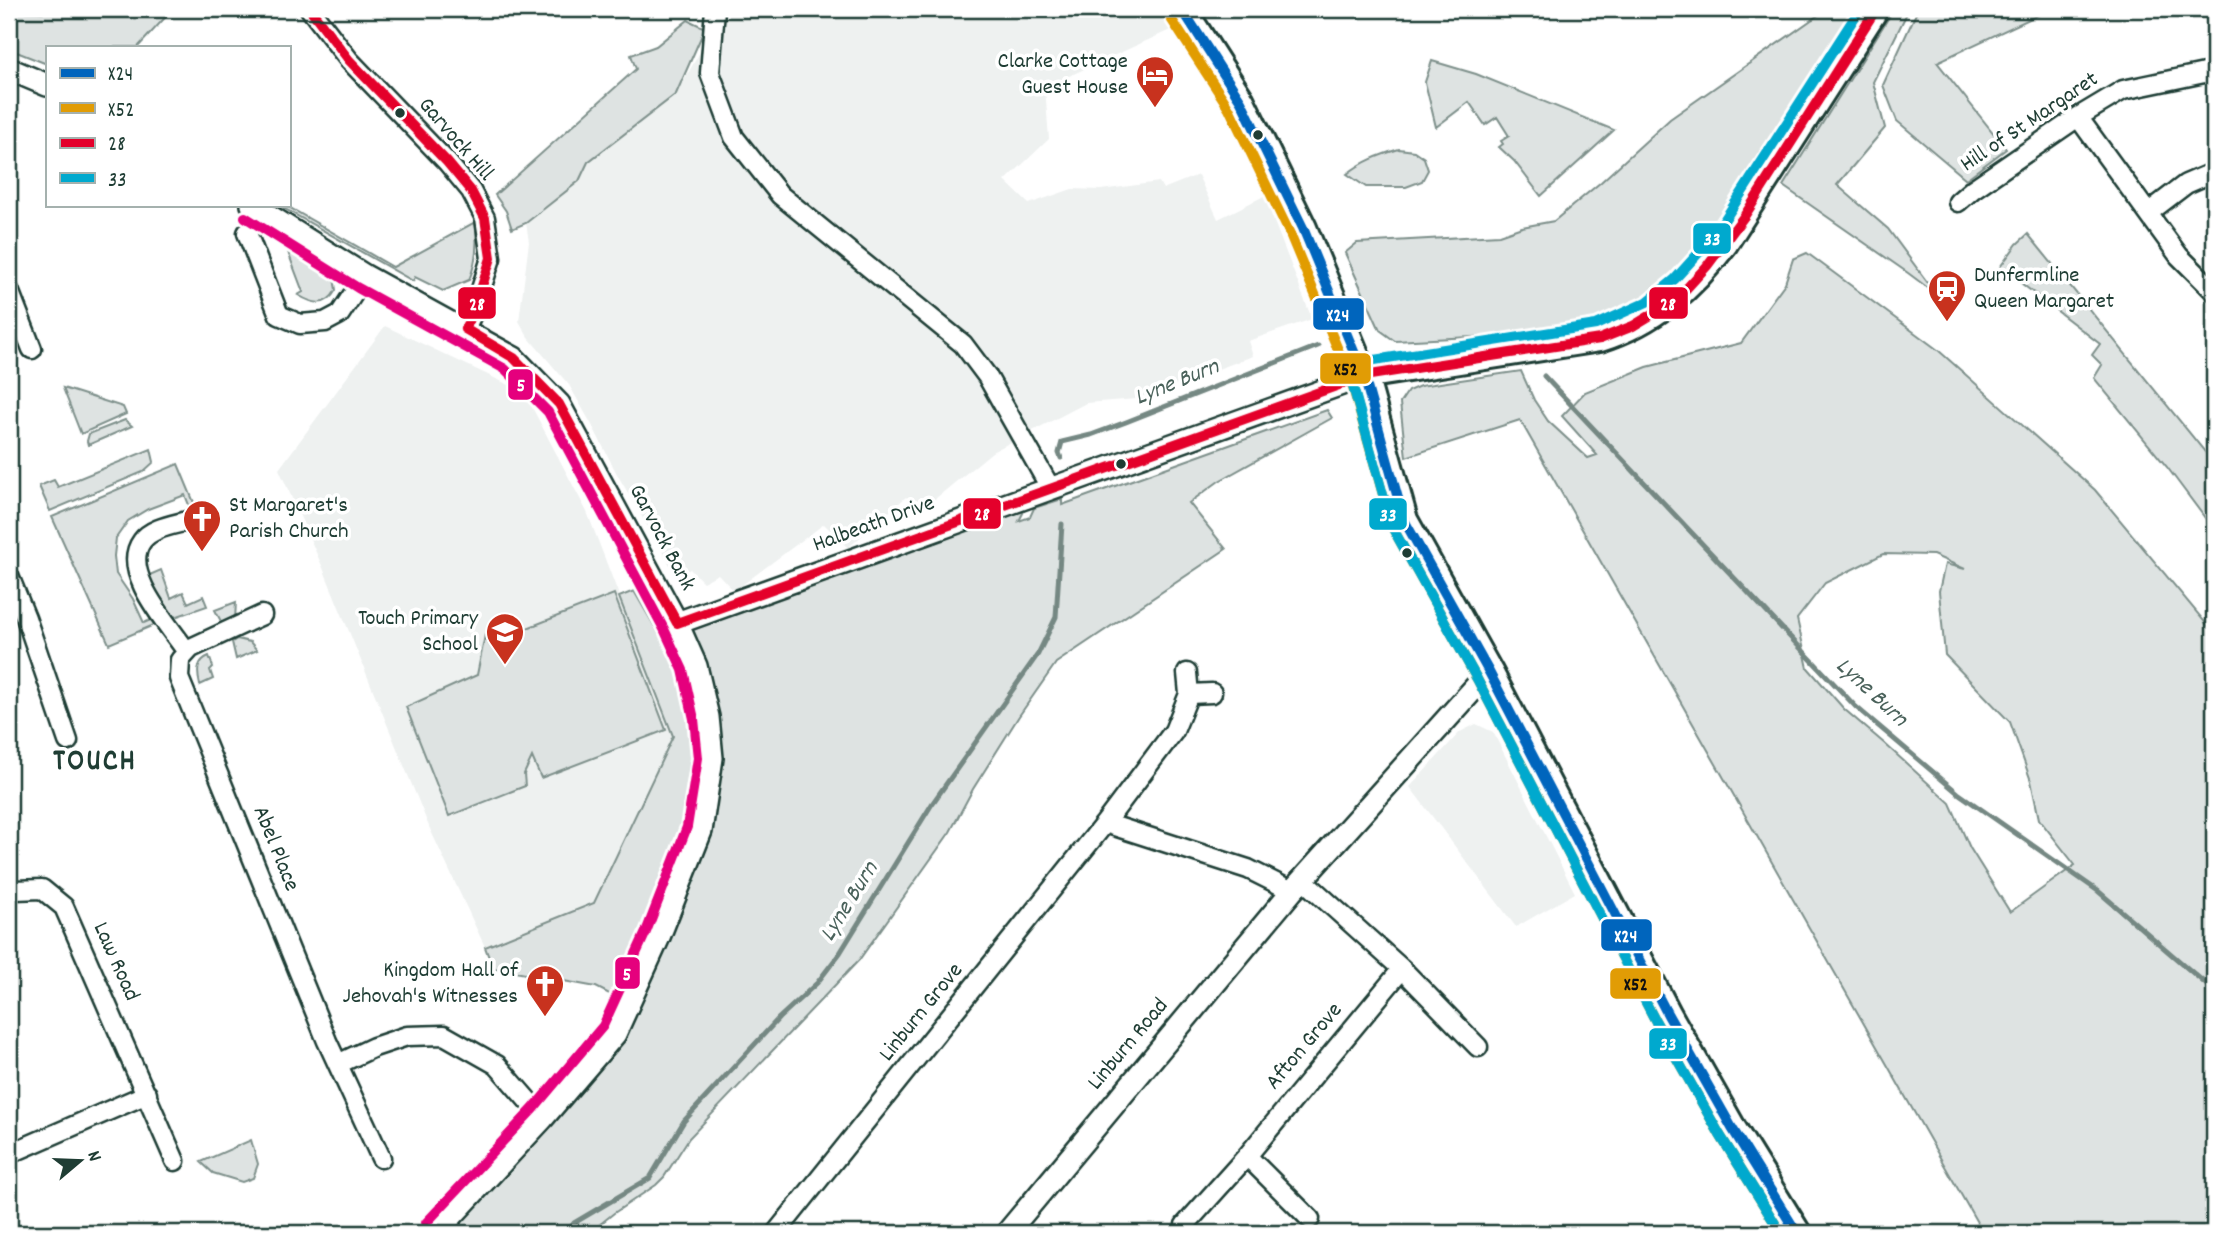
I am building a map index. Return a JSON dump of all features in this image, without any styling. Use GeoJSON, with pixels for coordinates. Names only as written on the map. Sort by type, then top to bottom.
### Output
{"type":"FeatureCollection","features":[{"type":"Feature","properties":{"kind":"main road"},"geometry":{"type":"LineString","coordinates":[[1182,9],[1247,113],[1301,223],[1364,376],[1404,520],[1489,672],[1668,1015],[1732,1128],[1797,1233]]}},
{"type":"Feature","properties":{"kind":"main road"},"geometry":{"type":"LineString","coordinates":[[1364,376],[1600,339],[1626,331],[1670,304],[1690,287],[1725,244],[1877,9]]}},
{"type":"Feature","properties":{"kind":"street","name":"Garvock Hill"},"geometry":{"type":"LineString","coordinates":[[310,9],[349,60],[471,191],[485,218],[491,258],[475,308],[465,329]]}},
{"type":"Feature","properties":{"kind":"street"},"geometry":{"type":"LineString","coordinates":[[715,9],[710,73],[734,137],[780,195],[963,344],[987,376],[1051,489]]}},
{"type":"Feature","properties":{"kind":"street"},"geometry":{"type":"LineString","coordinates":[[9,69],[46,85]]}},
{"type":"Feature","properties":{"kind":"street","name":"Hill of St Margaret"},"geometry":{"type":"LineString","coordinates":[[1958,202],[2078,117],[2123,90],[2214,71]]}},
{"type":"Feature","properties":{"kind":"street"},"geometry":{"type":"LineString","coordinates":[[2078,117],[2179,256],[2214,291]]}},
{"type":"Feature","properties":{"kind":"street"},"geometry":{"type":"LineString","coordinates":[[2148,213],[2186,184],[2214,172]]}},
{"type":"Feature","properties":{"kind":"street","name":"Garvock Bank"},"geometry":{"type":"LineString","coordinates":[[254,206],[365,276],[514,358],[559,404],[677,623],[696,666],[708,717],[712,758],[701,831],[659,937],[615,1034],[543,1118],[442,1230],[436,1233]]}},
{"type":"Feature","properties":{"kind":"street"},"geometry":{"type":"LineString","coordinates":[[247,233],[279,315],[300,324],[325,322],[340,314],[365,276]]}},
{"type":"Feature","properties":{"kind":"street"},"geometry":{"type":"LineString","coordinates":[[9,290],[32,349]]}},
{"type":"Feature","properties":{"kind":"street","name":"Halbeath Drive"},"geometry":{"type":"LineString","coordinates":[[677,623],[1364,376]]}},
{"type":"Feature","properties":{"kind":"street"},"geometry":{"type":"LineString","coordinates":[[187,521],[158,530],[143,539],[135,557],[139,579],[156,609],[187,652],[262,615]]}},
{"type":"Feature","properties":{"kind":"street"},"geometry":{"type":"LineString","coordinates":[[9,576],[68,741]]}},
{"type":"Feature","properties":{"kind":"street"},"geometry":{"type":"LineString","coordinates":[[9,626],[26,618]]}},
{"type":"Feature","properties":{"kind":"street","name":"Abel Place"},"geometry":{"type":"LineString","coordinates":[[187,652],[180,660],[179,678],[338,1064],[382,1158]]}},
{"type":"Feature","properties":{"kind":"street","name":"Linburn Road"},"geometry":{"type":"LineString","coordinates":[[1006,1233],[1297,885],[1489,672]]}},
{"type":"Feature","properties":{"kind":"street","name":"Linburn Grove"},"geometry":{"type":"LineString","coordinates":[[776,1233],[1105,823],[1174,731],[1189,694],[1187,673]]}},
{"type":"Feature","properties":{"kind":"street"},"geometry":{"type":"LineString","coordinates":[[1189,694],[1212,693]]}},
{"type":"Feature","properties":{"kind":"street"},"geometry":{"type":"LineString","coordinates":[[1105,823],[1297,885],[1402,969],[1478,1047]]}},
{"type":"Feature","properties":{"kind":"street","name":"Law Road"},"geometry":{"type":"LineString","coordinates":[[9,893],[42,888],[64,907],[175,1161]]}},
{"type":"Feature","properties":{"kind":"street","name":"Afton Grove"},"geometry":{"type":"LineString","coordinates":[[1185,1225],[1247,1156],[1402,969]]}},
{"type":"Feature","properties":{"kind":"street"},"geometry":{"type":"LineString","coordinates":[[338,1064],[407,1036],[444,1035],[497,1065],[543,1118]]}},
{"type":"Feature","properties":{"kind":"street"},"geometry":{"type":"LineString","coordinates":[[9,1154],[147,1094]]}},
{"type":"Feature","properties":{"kind":"street"},"geometry":{"type":"LineString","coordinates":[[1247,1156],[1310,1219]]}},
{"type":"Feature","properties":{"kind":"shaded area"},"geometry":{"type":"Polygon","coordinates":[[[173,9],[139,46],[46,46],[46,64],[9,49],[9,11],[66,13],[173,9]]]}},
{"type":"Feature","properties":{"kind":"shaded area"},"geometry":{"type":"Polygon","coordinates":[[[735,9],[1182,9],[1190,21],[1045,87],[1049,139],[1005,181],[1029,204],[1072,189],[1101,190],[1159,182],[1163,189],[1198,175],[1218,219],[1264,196],[1312,319],[1248,341],[1253,356],[1137,399],[1086,403],[992,452],[924,508],[906,497],[848,548],[824,524],[734,591],[718,574],[703,582],[690,569],[677,577],[569,385],[528,337],[519,321],[529,242],[526,223],[579,181],[588,162],[676,94],[716,24],[735,9]]]}},
{"type":"Feature","properties":{"kind":"shaded area"},"geometry":{"type":"Polygon","coordinates":[[[1827,9],[1852,9],[1823,65],[1719,229],[1690,266],[1647,299],[1599,322],[1509,335],[1395,341],[1380,330],[1345,253],[1357,243],[1499,235],[1554,221],[1670,119],[1827,9]]]}},
{"type":"Feature","properties":{"kind":"shaded area"},"geometry":{"type":"Polygon","coordinates":[[[1894,9],[1909,9],[1873,82],[1885,128],[1837,185],[1888,229],[1936,294],[1783,186],[1894,9]]]}},
{"type":"Feature","properties":{"kind":"shaded area"},"geometry":{"type":"Polygon","coordinates":[[[1918,9],[2051,9],[1937,62],[2006,149],[1966,179],[1897,121],[1883,85],[1918,9]]]}},
{"type":"Feature","properties":{"kind":"shaded area"},"geometry":{"type":"Polygon","coordinates":[[[688,20],[705,28],[676,94],[588,162],[579,181],[526,223],[512,229],[506,211],[495,195],[636,69],[631,55],[656,46],[688,20]]]}},
{"type":"Feature","properties":{"kind":"shaded area"},"geometry":{"type":"Polygon","coordinates":[[[1432,61],[1476,74],[1614,130],[1541,196],[1514,161],[1499,147],[1503,144],[1501,141],[1509,136],[1497,117],[1485,125],[1469,102],[1436,127],[1425,82],[1432,61]]]}},
{"type":"Feature","properties":{"kind":"shaded area"},"geometry":{"type":"Polygon","coordinates":[[[1399,149],[1414,151],[1424,158],[1428,170],[1422,181],[1406,187],[1366,187],[1347,174],[1359,165],[1399,149]]]}},
{"type":"Feature","properties":{"kind":"shaded area"},"geometry":{"type":"Polygon","coordinates":[[[280,206],[287,206],[393,267],[475,222],[476,251],[469,280],[443,291],[415,277],[413,281],[280,206]]]}},
{"type":"Feature","properties":{"kind":"shaded area"},"geometry":{"type":"Polygon","coordinates":[[[2028,234],[2214,463],[2214,530],[2167,467],[2094,378],[2102,365],[2092,355],[2100,344],[2000,267],[2028,234]]]}},
{"type":"Feature","properties":{"kind":"shaded area"},"geometry":{"type":"Polygon","coordinates":[[[283,239],[316,259],[330,273],[336,290],[328,300],[319,303],[298,295],[303,292],[283,239]]]}},
{"type":"Feature","properties":{"kind":"shaded area"},"geometry":{"type":"Polygon","coordinates":[[[1807,253],[1938,350],[2095,490],[2214,633],[2214,1233],[1983,1233],[1520,420],[1406,457],[1400,403],[1408,391],[1420,386],[1521,371],[1534,400],[1548,421],[1588,458],[1597,455],[1562,416],[1585,392],[1647,367],[1741,343],[1785,283],[1793,259],[1807,253]],[[1883,554],[1825,583],[1797,619],[1808,668],[1844,709],[1950,803],[1970,848],[2010,912],[2075,865],[2039,819],[2031,781],[2010,722],[1945,655],[1939,591],[1945,564],[1965,569],[1933,555],[1883,554]]]}},
{"type":"Feature","properties":{"kind":"shaded area","name":"Touch Primary School"},"geometry":{"type":"Polygon","coordinates":[[[385,326],[524,392],[587,512],[673,736],[594,903],[485,947],[430,829],[323,568],[279,469],[385,326]]]}},
{"type":"Feature","properties":{"kind":"shaded area"},"geometry":{"type":"Polygon","coordinates":[[[63,388],[123,407],[126,414],[81,434],[63,388]]]}},
{"type":"Feature","properties":{"kind":"shaded area"},"geometry":{"type":"Polygon","coordinates":[[[1327,410],[1332,418],[1219,481],[1189,503],[1226,549],[1056,663],[973,789],[950,832],[859,960],[689,1138],[656,1185],[589,1233],[436,1233],[615,1034],[701,831],[712,758],[677,623],[741,612],[1025,509],[1019,521],[1030,517],[1034,508],[1062,499],[1062,505],[1327,410]]]}},
{"type":"Feature","properties":{"kind":"shaded area"},"geometry":{"type":"Polygon","coordinates":[[[125,420],[132,426],[88,445],[89,434],[125,420]]]}},
{"type":"Feature","properties":{"kind":"shaded area"},"geometry":{"type":"Polygon","coordinates":[[[151,449],[154,462],[143,472],[50,511],[39,486],[54,480],[58,487],[151,449]]]}},
{"type":"Feature","properties":{"kind":"shaded area"},"geometry":{"type":"Polygon","coordinates":[[[178,464],[200,517],[195,520],[185,495],[148,509],[128,521],[116,538],[114,556],[116,574],[133,599],[144,623],[155,618],[161,622],[109,644],[52,517],[178,464]]]}},
{"type":"Feature","properties":{"kind":"shaded area"},"geometry":{"type":"Polygon","coordinates":[[[161,570],[171,598],[183,592],[188,603],[203,596],[207,606],[169,619],[145,577],[161,570]]]}},
{"type":"Feature","properties":{"kind":"shaded area"},"geometry":{"type":"Polygon","coordinates":[[[634,591],[685,679],[691,719],[693,772],[684,836],[648,935],[617,998],[596,987],[493,968],[485,947],[594,903],[673,736],[619,597],[634,591]]]}},
{"type":"Feature","properties":{"kind":"shaded area"},"geometry":{"type":"Polygon","coordinates":[[[614,594],[666,730],[541,778],[532,757],[524,774],[525,786],[449,816],[406,707],[477,675],[485,635],[489,643],[614,594]]]}},
{"type":"Feature","properties":{"kind":"shaded area"},"geometry":{"type":"Polygon","coordinates":[[[236,602],[235,620],[223,625],[215,610],[236,602]]]}},
{"type":"Feature","properties":{"kind":"shaded area"},"geometry":{"type":"Polygon","coordinates":[[[237,639],[250,642],[257,650],[236,659],[232,642],[237,639]]]}},
{"type":"Feature","properties":{"kind":"shaded area"},"geometry":{"type":"Polygon","coordinates":[[[209,656],[213,679],[200,685],[198,668],[209,656]]]}},
{"type":"Feature","properties":{"kind":"shaded area"},"geometry":{"type":"Polygon","coordinates":[[[1476,724],[1493,732],[1575,893],[1516,927],[1410,787],[1460,732],[1476,724]]]}},
{"type":"Feature","properties":{"kind":"shaded area"},"geometry":{"type":"Polygon","coordinates":[[[251,1140],[258,1164],[253,1178],[242,1182],[213,1173],[201,1162],[251,1140]]]}},
{"type":"Feature","properties":{"kind":"waterway","name":"Lyne Burn"},"geometry":{"type":"LineString","coordinates":[[1061,458],[1059,453],[1062,442],[1126,422],[1318,346]]}},
{"type":"Feature","properties":{"kind":"waterway","name":"Lyne Burn"},"geometry":{"type":"LineString","coordinates":[[1544,376],[1856,707],[1958,793],[2098,891],[2214,991]]}},
{"type":"Feature","properties":{"kind":"waterway","name":"Lyne Burn"},"geometry":{"type":"LineString","coordinates":[[567,1233],[574,1223],[650,1178],[684,1121],[779,1018],[817,983],[840,953],[932,804],[1038,654],[1056,617],[1062,524]]}},
{"type":"Feature","properties":{"kind":"transit line","name":"28"},"geometry":{"type":"LineString","coordinates":[[310,9],[349,60],[447,162],[471,191],[485,218],[491,258],[475,308],[465,329],[514,358],[559,404],[677,623],[1364,376],[1600,339],[1633,326],[1686,289],[1707,266],[1745,215],[1876,9]]}},
{"type":"Feature","properties":{"kind":"transit line","name":"X24"},"geometry":{"type":"LineString","coordinates":[[1182,9],[1241,101],[1303,228],[1364,376],[1404,520],[1489,672],[1668,1015],[1732,1128],[1797,1233]]}},
{"type":"Feature","properties":{"kind":"transit line","name":"33"},"geometry":{"type":"LineString","coordinates":[[1781,1233],[1720,1135],[1656,1022],[1477,679],[1392,527],[1350,376],[1353,367],[1362,362],[1596,325],[1647,302],[1675,279],[1714,236],[1860,9]]}},
{"type":"Feature","properties":{"kind":"transit line","name":"X52"},"geometry":{"type":"LineString","coordinates":[[1170,17],[1229,108],[1290,234],[1351,381],[1392,527],[1477,679],[1656,1022],[1720,1135],[1781,1233]]}},
{"type":"Feature","properties":{"kind":"transit line","name":"5"},"geometry":{"type":"LineString","coordinates":[[245,217],[358,288],[505,369],[548,412],[664,629],[683,670],[694,719],[698,758],[687,827],[646,932],[603,1026],[533,1109],[426,1223]]}},
{"type":"Feature","properties":{"kind":"place","name":"Clarke Cottage Guest House"},"geometry":{"type":"Point","coordinates":[1155,109]}},
{"type":"Feature","properties":{"kind":"place","name":"Dunfermline Queen Margaret"},"geometry":{"type":"Point","coordinates":[1947,323]}},
{"type":"Feature","properties":{"kind":"place","name":"St Margaret's Parish Church"},"geometry":{"type":"Point","coordinates":[202,553]}},
{"type":"Feature","properties":{"kind":"place","name":"Touch Primary School"},"geometry":{"type":"Point","coordinates":[505,666]}},
{"type":"Feature","properties":{"kind":"place","name":"Kingdom Hall of Jehovah's Witnesses"},"geometry":{"type":"Point","coordinates":[545,1018]}},
{"type":"Feature","properties":{"kind":"district","name":"TOUCH"},"geometry":{"type":"Point","coordinates":[95,763]}}]}
